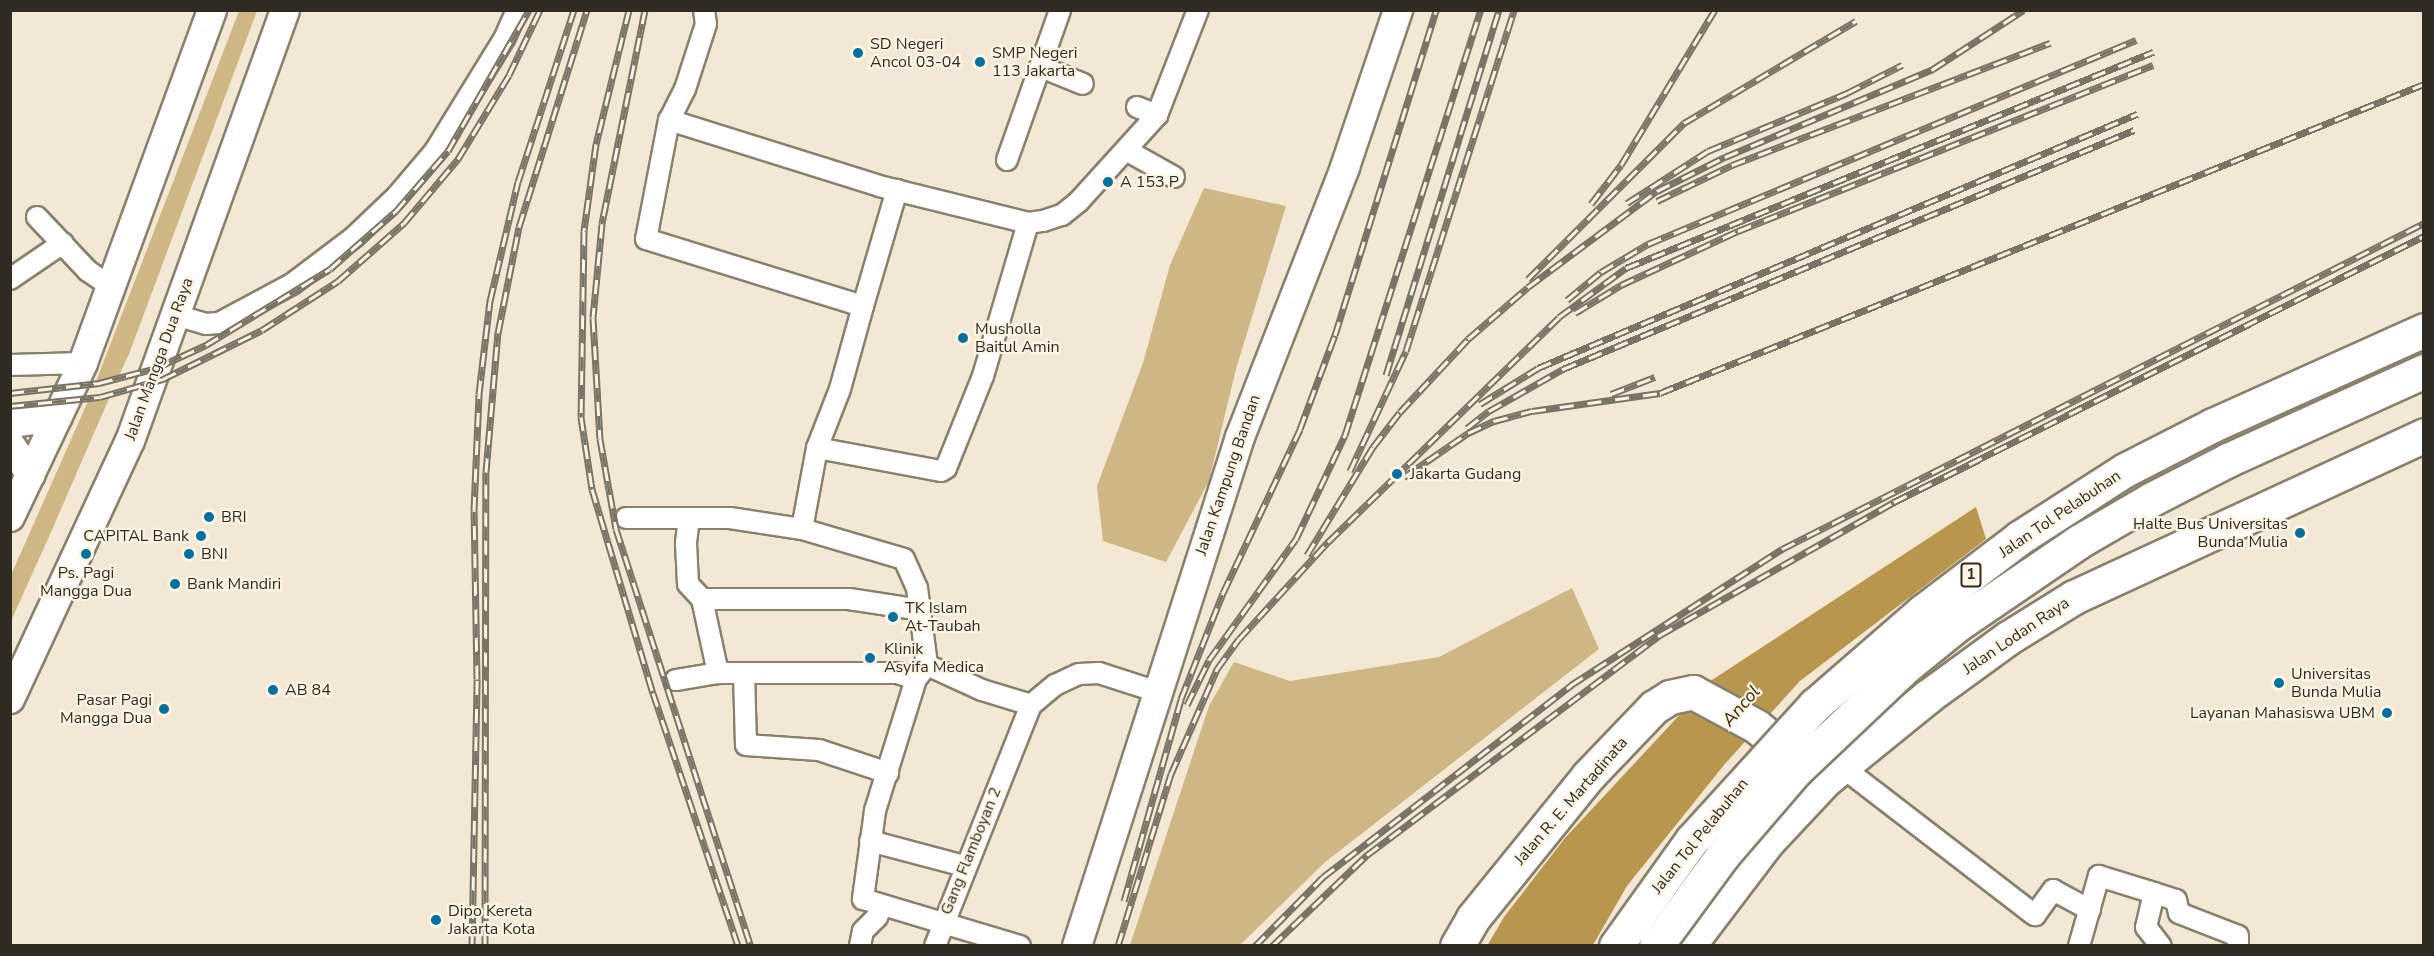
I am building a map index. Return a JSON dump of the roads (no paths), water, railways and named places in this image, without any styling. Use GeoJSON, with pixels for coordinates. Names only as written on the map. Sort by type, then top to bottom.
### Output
{"type":"FeatureCollection","features":[{"type":"Feature","properties":{"kind":"highway","name":"Jalan Tol Pelabuhan"},"geometry":{"type":"LineString","coordinates":[[1616,945],[1692,840],[1815,705],[1922,612],[2019,538],[2125,470],[2213,424],[2424,330]]}},
{"type":"Feature","properties":{"kind":"highway","name":"Jalan Tol Pelabuhan"},"geometry":{"type":"LineString","coordinates":[[1656,945],[1722,856],[1796,770],[1905,667],[1958,624],[2078,542],[2152,499],[2228,460],[2424,371]]}},
{"type":"Feature","properties":{"kind":"highway","name":"Jalan Lodan Raya"},"geometry":{"type":"LineString","coordinates":[[1693,944],[1767,842],[1825,772],[1982,657],[2074,597],[2424,435]]}},
{"type":"Feature","properties":{"kind":"highway","name":"Jalan R. E. Martadinata"},"geometry":{"type":"LineString","coordinates":[[1457,945],[1473,918],[1598,765],[1654,707],[1670,697],[1692,692],[1756,726],[1825,772]]}},
{"type":"Feature","properties":{"kind":"main road","name":"Jalan Mangga Dua Raya"},"geometry":{"type":"LineString","coordinates":[[10,699],[100,511],[175,315],[285,10]]}},
{"type":"Feature","properties":{"kind":"main road","name":"Jalan Kampung Bandan"},"geometry":{"type":"LineString","coordinates":[[1077,945],[1240,437],[1345,167],[1398,10]]}},
{"type":"Feature","properties":{"kind":"main road"},"geometry":{"type":"LineString","coordinates":[[10,517],[83,363],[208,12]]}},
{"type":"Feature","properties":{"kind":"main road"},"geometry":{"type":"LineString","coordinates":[[10,423],[58,417]]}},
{"type":"Feature","properties":{"kind":"main road"},"geometry":{"type":"LineString","coordinates":[[10,444],[31,475]]}},
{"type":"Feature","properties":{"kind":"street"},"geometry":{"type":"LineString","coordinates":[[175,315],[206,324],[219,323],[292,284],[354,237],[397,196],[435,151],[505,37],[517,10]]}},
{"type":"Feature","properties":{"kind":"street"},"geometry":{"type":"LineString","coordinates":[[705,10],[706,24],[684,89],[669,120],[646,239],[863,306]]}},
{"type":"Feature","properties":{"kind":"street"},"geometry":{"type":"LineString","coordinates":[[1007,160],[1060,10]]}},
{"type":"Feature","properties":{"kind":"street"},"geometry":{"type":"LineString","coordinates":[[669,120],[897,190],[1028,223],[1062,215],[1157,115],[1198,10]]}},
{"type":"Feature","properties":{"kind":"street"},"geometry":{"type":"LineString","coordinates":[[1041,67],[1083,84]]}},
{"type":"Feature","properties":{"kind":"street"},"geometry":{"type":"LineString","coordinates":[[1137,107],[1157,115]]}},
{"type":"Feature","properties":{"kind":"street"},"geometry":{"type":"LineString","coordinates":[[1126,150],[1174,177]]}},
{"type":"Feature","properties":{"kind":"street"},"geometry":{"type":"LineString","coordinates":[[802,529],[817,448],[840,388],[897,190]]}},
{"type":"Feature","properties":{"kind":"street"},"geometry":{"type":"LineString","coordinates":[[37,217],[88,271],[110,286]]}},
{"type":"Feature","properties":{"kind":"street"},"geometry":{"type":"LineString","coordinates":[[817,448],[941,471],[946,468],[983,376],[1028,223]]}},
{"type":"Feature","properties":{"kind":"street"},"geometry":{"type":"LineString","coordinates":[[10,279],[63,243]]}},
{"type":"Feature","properties":{"kind":"street"},"geometry":{"type":"LineString","coordinates":[[10,365],[83,363]]}},
{"type":"Feature","properties":{"kind":"street"},"geometry":{"type":"LineString","coordinates":[[626,518],[735,518],[802,529],[906,561],[922,610],[922,672],[888,773],[870,842],[863,899],[943,922],[935,945]]}},
{"type":"Feature","properties":{"kind":"street"},"geometry":{"type":"LineString","coordinates":[[689,518],[686,543],[688,584],[702,599],[718,673]]}},
{"type":"Feature","properties":{"kind":"street"},"geometry":{"type":"LineString","coordinates":[[702,599],[849,599],[922,610]]}},
{"type":"Feature","properties":{"kind":"street"},"geometry":{"type":"LineString","coordinates":[[676,680],[718,673],[898,674],[922,672],[1030,705],[1055,685],[1079,674],[1099,673],[1158,692]]}},
{"type":"Feature","properties":{"kind":"street"},"geometry":{"type":"LineString","coordinates":[[744,674],[746,746],[819,750],[888,773]]}},
{"type":"Feature","properties":{"kind":"street","name":"Gang Flamboyan 2"},"geometry":{"type":"LineString","coordinates":[[1020,945],[943,922],[1030,705]]}},
{"type":"Feature","properties":{"kind":"street"},"geometry":{"type":"LineString","coordinates":[[1825,772],[2035,915],[2053,890],[2090,910]]}},
{"type":"Feature","properties":{"kind":"street"},"geometry":{"type":"LineString","coordinates":[[870,842],[964,866]]}},
{"type":"Feature","properties":{"kind":"street"},"geometry":{"type":"LineString","coordinates":[[2079,945],[2099,876],[2176,900],[2179,913],[2238,936],[2238,945]]}},
{"type":"Feature","properties":{"kind":"street"},"geometry":{"type":"LineString","coordinates":[[2154,892],[2146,927],[2161,945]]}},
{"type":"Feature","properties":{"kind":"street"},"geometry":{"type":"LineString","coordinates":[[860,945],[863,931],[877,918],[882,906]]}},
{"type":"Feature","properties":{"kind":"water","name":"Ancol"},"geometry":{"type":"Polygon","coordinates":[[[1976,507],[1986,539],[1800,681],[1724,765],[1627,886],[1593,945],[1487,946],[1504,917],[1565,838],[1712,680],[1976,507]]]}},
{"type":"Feature","properties":{"kind":"railway"},"geometry":{"type":"LineString","coordinates":[[10,393],[99,383],[156,368],[206,345],[330,269],[396,211],[448,151],[529,10]]}},
{"type":"Feature","properties":{"kind":"railway"},"geometry":{"type":"LineString","coordinates":[[10,406],[100,397],[163,379],[262,330],[338,281],[404,223],[458,159],[509,75],[540,10]]}},
{"type":"Feature","properties":{"kind":"railway"},"geometry":{"type":"LineString","coordinates":[[472,946],[477,679],[474,510],[479,394],[490,301],[518,182],[574,10]]}},
{"type":"Feature","properties":{"kind":"railway"},"geometry":{"type":"LineString","coordinates":[[485,946],[486,472],[498,333],[519,227],[587,10]]}},
{"type":"Feature","properties":{"kind":"railway"},"geometry":{"type":"LineString","coordinates":[[629,10],[596,144],[584,231],[581,417],[592,489],[653,693],[738,946]]}},
{"type":"Feature","properties":{"kind":"railway"},"geometry":{"type":"LineString","coordinates":[[645,10],[602,224],[593,318],[600,439],[616,529],[751,946]]}},
{"type":"Feature","properties":{"kind":"railway"},"geometry":{"type":"LineString","coordinates":[[1124,901],[1181,699],[1223,593],[1300,429],[1335,335],[1436,10]]}},
{"type":"Feature","properties":{"kind":"railway"},"geometry":{"type":"LineString","coordinates":[[1187,705],[1209,660],[1296,539],[1345,435],[1481,10]]}},
{"type":"Feature","properties":{"kind":"railway"},"geometry":{"type":"LineString","coordinates":[[1386,375],[1499,10]]}},
{"type":"Feature","properties":{"kind":"railway"},"geometry":{"type":"LineString","coordinates":[[1350,471],[1406,351],[1514,10]]}},
{"type":"Feature","properties":{"kind":"railway"},"geometry":{"type":"LineString","coordinates":[[1591,204],[1621,165],[1715,10]]}},
{"type":"Feature","properties":{"kind":"railway"},"geometry":{"type":"LineString","coordinates":[[1307,555],[1373,447],[1400,412],[1468,339],[1528,287],[1657,191],[1725,157],[1933,69],[2024,10]]}},
{"type":"Feature","properties":{"kind":"railway"},"geometry":{"type":"LineString","coordinates":[[1528,279],[1684,123],[1856,21]]}},
{"type":"Feature","properties":{"kind":"railway"},"geometry":{"type":"LineString","coordinates":[[1567,300],[1601,272],[1648,244],[2136,40]]}},
{"type":"Feature","properties":{"kind":"railway"},"geometry":{"type":"LineString","coordinates":[[1657,201],[1732,165],[2050,43]]}},
{"type":"Feature","properties":{"kind":"railway"},"geometry":{"type":"LineString","coordinates":[[1118,946],[1171,774],[1217,669],[1239,639],[1328,542],[1559,317],[1626,268],[2153,52]]}},
{"type":"Feature","properties":{"kind":"railway"},"geometry":{"type":"LineString","coordinates":[[1627,203],[1708,151],[1847,93],[1902,65]]}},
{"type":"Feature","properties":{"kind":"railway"},"geometry":{"type":"LineString","coordinates":[[1575,313],[1621,285],[1738,231],[2153,65]]}},
{"type":"Feature","properties":{"kind":"railway"},"geometry":{"type":"LineString","coordinates":[[1404,477],[1468,433],[1494,421],[1532,411],[1660,393],[2424,84]]}},
{"type":"Feature","properties":{"kind":"railway"},"geometry":{"type":"LineString","coordinates":[[1480,404],[1538,368],[2137,114]]}},
{"type":"Feature","properties":{"kind":"railway"},"geometry":{"type":"LineString","coordinates":[[1467,428],[1489,411],[1563,369],[2134,130]]}},
{"type":"Feature","properties":{"kind":"railway"},"geometry":{"type":"LineString","coordinates":[[1255,946],[1323,877],[1571,685],[1782,549],[2424,223]]}},
{"type":"Feature","properties":{"kind":"railway"},"geometry":{"type":"LineString","coordinates":[[1272,946],[1367,855],[1660,635],[1894,502],[2424,236]]}},
{"type":"Feature","properties":{"kind":"railway"},"geometry":{"type":"LineString","coordinates":[[1611,394],[1655,377]]}},
{"type":"Feature","properties":{"kind":"place","name":"SD Negeri Ancol 03-04"},"geometry":{"type":"Point","coordinates":[858,53]}},
{"type":"Feature","properties":{"kind":"place","name":"SMP Negeri 113 Jakarta"},"geometry":{"type":"Point","coordinates":[980,62]}},
{"type":"Feature","properties":{"kind":"place","name":"A 153 P"},"geometry":{"type":"Point","coordinates":[1108,182]}},
{"type":"Feature","properties":{"kind":"place","name":"Musholla Baitul Amin"},"geometry":{"type":"Point","coordinates":[963,338]}},
{"type":"Feature","properties":{"kind":"place","name":"Jakarta Gudang"},"geometry":{"type":"Point","coordinates":[1397,474]}},
{"type":"Feature","properties":{"kind":"place","name":"BRI"},"geometry":{"type":"Point","coordinates":[209,517]}},
{"type":"Feature","properties":{"kind":"place","name":"Halte Bus Universitas Bunda Mulia"},"geometry":{"type":"Point","coordinates":[2300,533]}},
{"type":"Feature","properties":{"kind":"place","name":"CAPITAL Bank"},"geometry":{"type":"Point","coordinates":[201,536]}},
{"type":"Feature","properties":{"kind":"place","name":"Ps. Pagi Mangga Dua"},"geometry":{"type":"Point","coordinates":[86,554]}},
{"type":"Feature","properties":{"kind":"place","name":"BNI"},"geometry":{"type":"Point","coordinates":[189,554]}},
{"type":"Feature","properties":{"kind":"place","name":"Bank Mandiri"},"geometry":{"type":"Point","coordinates":[175,584]}},
{"type":"Feature","properties":{"kind":"place","name":"TK Islam At-Taubah"},"geometry":{"type":"Point","coordinates":[893,617]}},
{"type":"Feature","properties":{"kind":"place","name":"Klinik Asyifa Medica"},"geometry":{"type":"Point","coordinates":[870,658]}},
{"type":"Feature","properties":{"kind":"place","name":"Universitas Bunda Mulia"},"geometry":{"type":"Point","coordinates":[2279,683]}},
{"type":"Feature","properties":{"kind":"place","name":"AB 84"},"geometry":{"type":"Point","coordinates":[273,690]}},
{"type":"Feature","properties":{"kind":"place","name":"Pasar Pagi Mangga Dua"},"geometry":{"type":"Point","coordinates":[164,709]}},
{"type":"Feature","properties":{"kind":"place","name":"Layanan Mahasiswa UBM"},"geometry":{"type":"Point","coordinates":[2387,713]}},
{"type":"Feature","properties":{"kind":"place","name":"Dipo Kereta Jakarta Kota"},"geometry":{"type":"Point","coordinates":[436,920]}}]}
